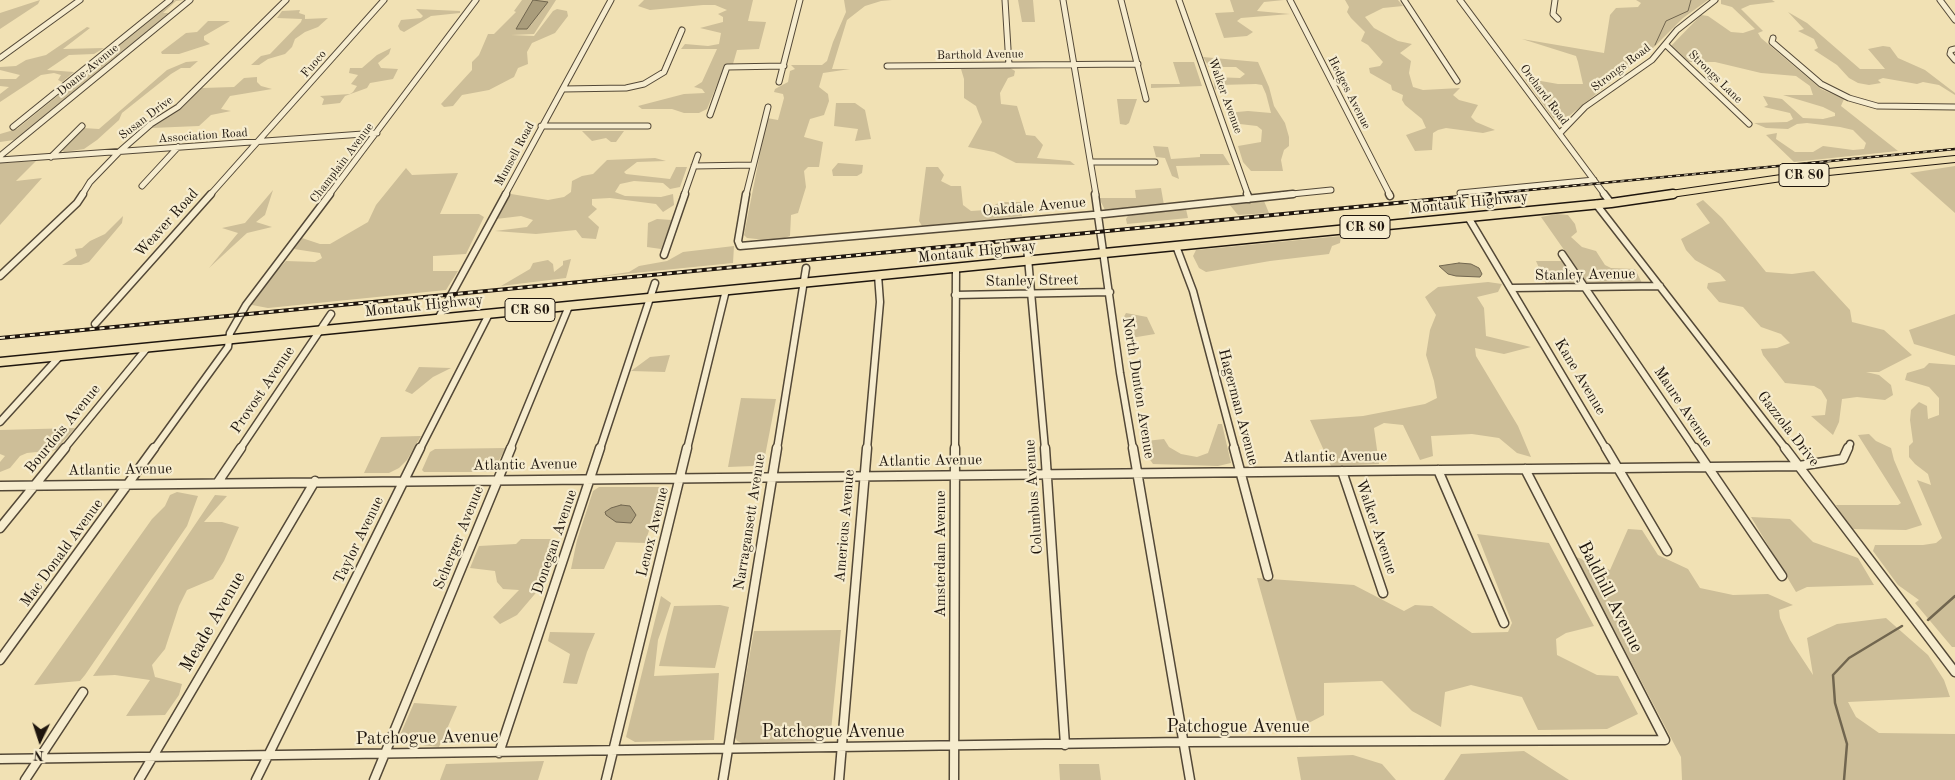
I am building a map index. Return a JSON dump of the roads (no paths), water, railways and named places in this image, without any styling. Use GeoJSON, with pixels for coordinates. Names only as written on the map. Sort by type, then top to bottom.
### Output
{"type":"FeatureCollection","features":[{"type":"Feature","properties":{"kind":"main road","name":"Montauk Highway"},"geometry":{"type":"LineString","coordinates":[[0,362],[1611,203],[1809,174],[1955,159]]}},
{"type":"Feature","properties":{"kind":"street"},"geometry":{"type":"LineString","coordinates":[[0,58],[80,0]]}},
{"type":"Feature","properties":{"kind":"street","name":"Doane Avenue"},"geometry":{"type":"LineString","coordinates":[[13,127],[170,0]]}},
{"type":"Feature","properties":{"kind":"street","name":"Doane Avenue"},"geometry":{"type":"LineString","coordinates":[[0,156],[190,0]]}},
{"type":"Feature","properties":{"kind":"street","name":"Susan Drive"},"geometry":{"type":"LineString","coordinates":[[0,276],[76,203],[90,182],[119,152],[150,124],[178,107],[286,0]]}},
{"type":"Feature","properties":{"kind":"street","name":"Fuoco"},"geometry":{"type":"LineString","coordinates":[[259,142],[384,0]]}},
{"type":"Feature","properties":{"kind":"street","name":"Champlain Avenue"},"geometry":{"type":"LineString","coordinates":[[229,340],[230,333],[250,300],[476,0]]}},
{"type":"Feature","properties":{"kind":"street","name":"Munsell Road"},"geometry":{"type":"LineString","coordinates":[[438,319],[541,126],[564,89],[612,0]]}},
{"type":"Feature","properties":{"kind":"street"},"geometry":{"type":"LineString","coordinates":[[779,82],[800,0]]}},
{"type":"Feature","properties":{"kind":"street"},"geometry":{"type":"LineString","coordinates":[[1005,0],[1009,65]]}},
{"type":"Feature","properties":{"kind":"street","name":"North Dunton Avenue"},"geometry":{"type":"LineString","coordinates":[[1063,0],[1091,162],[1120,373],[1190,780]]}},
{"type":"Feature","properties":{"kind":"street"},"geometry":{"type":"LineString","coordinates":[[1121,0],[1146,99]]}},
{"type":"Feature","properties":{"kind":"street","name":"Walker Avenue"},"geometry":{"type":"LineString","coordinates":[[1179,0],[1249,199]]}},
{"type":"Feature","properties":{"kind":"street","name":"Hedges Avenue"},"geometry":{"type":"LineString","coordinates":[[1290,0],[1390,196]]}},
{"type":"Feature","properties":{"kind":"street"},"geometry":{"type":"LineString","coordinates":[[1404,0],[1456,81]]}},
{"type":"Feature","properties":{"kind":"street","name":"Orchard Road"},"geometry":{"type":"LineString","coordinates":[[1460,0],[1611,203]]}},
{"type":"Feature","properties":{"kind":"street"},"geometry":{"type":"LineString","coordinates":[[1555,0],[1553,14],[1558,19]]}},
{"type":"Feature","properties":{"kind":"street","name":"Strongs Road"},"geometry":{"type":"LineString","coordinates":[[1560,133],[1585,107],[1652,60],[1666,46],[1682,25],[1716,0]]}},
{"type":"Feature","properties":{"kind":"street"},"geometry":{"type":"LineString","coordinates":[[1940,0],[1955,19]]}},
{"type":"Feature","properties":{"kind":"street"},"geometry":{"type":"LineString","coordinates":[[564,89],[626,88],[644,84],[664,72],[682,30]]}},
{"type":"Feature","properties":{"kind":"street"},"geometry":{"type":"LineString","coordinates":[[1772,38],[1772,42],[1821,84],[1849,98],[1877,106],[1955,107]]}},
{"type":"Feature","properties":{"kind":"street","name":"Strongs Lane"},"geometry":{"type":"LineString","coordinates":[[1666,46],[1749,124]]}},
{"type":"Feature","properties":{"kind":"street"},"geometry":{"type":"LineString","coordinates":[[1955,49],[1951,50],[1950,54],[1955,60]]}},
{"type":"Feature","properties":{"kind":"street","name":"Barthold Avenue"},"geometry":{"type":"LineString","coordinates":[[887,66],[1138,64]]}},
{"type":"Feature","properties":{"kind":"street"},"geometry":{"type":"LineString","coordinates":[[710,115],[727,67],[784,66]]}},
{"type":"Feature","properties":{"kind":"street"},"geometry":{"type":"LineString","coordinates":[[694,166],[752,165],[768,107]]}},
{"type":"Feature","properties":{"kind":"street"},"geometry":{"type":"LineString","coordinates":[[51,157],[82,126]]}},
{"type":"Feature","properties":{"kind":"street"},"geometry":{"type":"LineString","coordinates":[[541,126],[648,126]]}},
{"type":"Feature","properties":{"kind":"street","name":"Association Road"},"geometry":{"type":"LineString","coordinates":[[0,160],[377,133]]}},
{"type":"Feature","properties":{"kind":"street","name":"Weaver Road"},"geometry":{"type":"LineString","coordinates":[[94,324],[259,142]]}},
{"type":"Feature","properties":{"kind":"street"},"geometry":{"type":"LineString","coordinates":[[142,186],[178,148]]}},
{"type":"Feature","properties":{"kind":"street"},"geometry":{"type":"LineString","coordinates":[[664,255],[698,155]]}},
{"type":"Feature","properties":{"kind":"street"},"geometry":{"type":"LineString","coordinates":[[1091,162],[1155,162]]}},
{"type":"Feature","properties":{"kind":"street","name":"Oakdale Avenue"},"geometry":{"type":"LineString","coordinates":[[752,165],[740,226],[738,242],[740,246],[1097,215],[1331,190]]}},
{"type":"Feature","properties":{"kind":"street"},"geometry":{"type":"LineString","coordinates":[[1460,193],[1594,180]]}},
{"type":"Feature","properties":{"kind":"street","name":"Gazzola Drive"},"geometry":{"type":"LineString","coordinates":[[1596,204],[1799,466],[1955,672]]}},
{"type":"Feature","properties":{"kind":"street","name":"Kane Avenue"},"geometry":{"type":"LineString","coordinates":[[1468,217],[1667,551]]}},
{"type":"Feature","properties":{"kind":"street","name":"Columbus Avenue"},"geometry":{"type":"LineString","coordinates":[[1027,246],[1047,474],[1066,745]]}},
{"type":"Feature","properties":{"kind":"street","name":"Hagerman Avenue"},"geometry":{"type":"LineString","coordinates":[[1176,246],[1193,291],[1268,576]]}},
{"type":"Feature","properties":{"kind":"street","name":"Maure Avenue"},"geometry":{"type":"LineString","coordinates":[[1562,254],[1782,576]]}},
{"type":"Feature","properties":{"kind":"street","name":"Narragansett Avenue"},"geometry":{"type":"LineString","coordinates":[[723,780],[806,268]]}},
{"type":"Feature","properties":{"kind":"street","name":"Amsterdam Avenue"},"geometry":{"type":"LineString","coordinates":[[954,780],[956,268]]}},
{"type":"Feature","properties":{"kind":"street","name":"Americus Avenue"},"geometry":{"type":"LineString","coordinates":[[838,780],[863,475],[880,302],[878,275]]}},
{"type":"Feature","properties":{"kind":"street","name":"Donegan Avenue"},"geometry":{"type":"LineString","coordinates":[[499,753],[654,283]]}},
{"type":"Feature","properties":{"kind":"street","name":"Stanley Avenue"},"geometry":{"type":"LineString","coordinates":[[1510,288],[1660,286]]}},
{"type":"Feature","properties":{"kind":"street","name":"Lenox Avenue"},"geometry":{"type":"LineString","coordinates":[[606,780],[726,290]]}},
{"type":"Feature","properties":{"kind":"street","name":"Stanley Street"},"geometry":{"type":"LineString","coordinates":[[955,294],[1110,292]]}},
{"type":"Feature","properties":{"kind":"street","name":"Scherger Avenue"},"geometry":{"type":"LineString","coordinates":[[374,780],[569,306]]}},
{"type":"Feature","properties":{"kind":"street","name":"Provost Avenue"},"geometry":{"type":"LineString","coordinates":[[218,482],[331,314]]}},
{"type":"Feature","properties":{"kind":"street","name":"Taylor Avenue"},"geometry":{"type":"LineString","coordinates":[[256,780],[404,480],[489,314]]}},
{"type":"Feature","properties":{"kind":"street","name":"Mac Donald Avenue"},"geometry":{"type":"LineString","coordinates":[[0,660],[228,348],[229,340]]}},
{"type":"Feature","properties":{"kind":"street","name":"Bourdois Avenue"},"geometry":{"type":"LineString","coordinates":[[0,528],[147,348]]}},
{"type":"Feature","properties":{"kind":"street"},"geometry":{"type":"LineString","coordinates":[[0,422],[60,356]]}},
{"type":"Feature","properties":{"kind":"street","name":"Atlantic Avenue"},"geometry":{"type":"LineString","coordinates":[[0,486],[218,482],[1799,466],[1843,459],[1850,444]]}},
{"type":"Feature","properties":{"kind":"street","name":"Baldhill Avenue"},"geometry":{"type":"LineString","coordinates":[[1525,469],[1665,740]]}},
{"type":"Feature","properties":{"kind":"street"},"geometry":{"type":"LineString","coordinates":[[1438,470],[1504,623]]}},
{"type":"Feature","properties":{"kind":"street","name":"Walker Avenue"},"geometry":{"type":"LineString","coordinates":[[1342,471],[1384,593]]}},
{"type":"Feature","properties":{"kind":"street","name":"Meade Avenue"},"geometry":{"type":"LineString","coordinates":[[139,780],[314,481]]}},
{"type":"Feature","properties":{"kind":"street"},"geometry":{"type":"LineString","coordinates":[[25,780],[83,692]]}},
{"type":"Feature","properties":{"kind":"street","name":"Patchogue Avenue"},"geometry":{"type":"LineString","coordinates":[[0,759],[384,755],[728,748],[841,749],[1184,742],[1321,743],[1665,740]]}},
{"type":"Feature","properties":{"kind":"waterway"},"geometry":{"type":"LineString","coordinates":[[1655,45],[1666,21],[1688,11],[1691,0]]}},
{"type":"Feature","properties":{"kind":"waterway"},"geometry":{"type":"LineString","coordinates":[[1928,620],[1955,596]]}},
{"type":"Feature","properties":{"kind":"waterway"},"geometry":{"type":"LineString","coordinates":[[1844,780],[1847,744],[1835,703],[1833,675],[1849,658],[1902,626]]}},
{"type":"Feature","properties":{"kind":"railway"},"geometry":{"type":"LineString","coordinates":[[1477,195],[1955,149]]}},
{"type":"Feature","properties":{"kind":"railway"},"geometry":{"type":"LineString","coordinates":[[0,338],[1490,194]]}}]}
